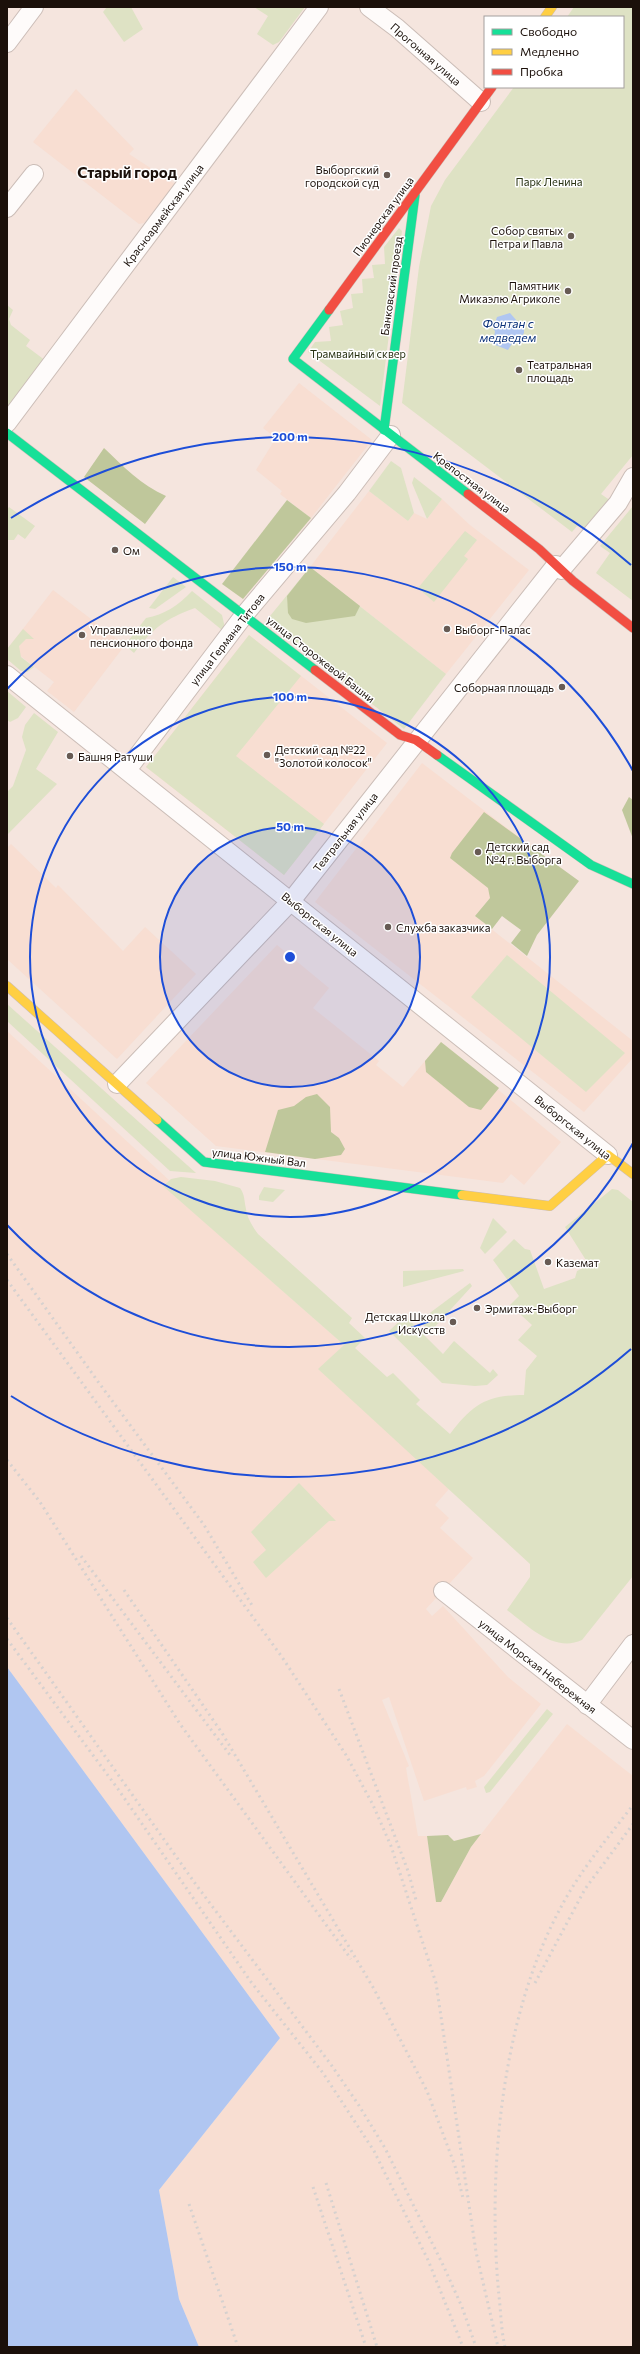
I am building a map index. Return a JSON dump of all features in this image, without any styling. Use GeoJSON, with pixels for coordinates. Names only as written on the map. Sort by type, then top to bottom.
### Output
{"type":"FeatureCollection","features":[{"type":"Feature","properties":{"kind":"street"},"geometry":{"type":"LineString","coordinates":[[7,43],[34,7]]}},
{"type":"Feature","properties":{"kind":"street","name":"Красноармейская улица"},"geometry":{"type":"LineString","coordinates":[[7,423],[319,7]]}},
{"type":"Feature","properties":{"kind":"street","name":"Прогонная улица"},"geometry":{"type":"LineString","coordinates":[[369,7],[397,28],[481,102]]}},
{"type":"Feature","properties":{"kind":"street"},"geometry":{"type":"LineString","coordinates":[[546,16],[552,7]]}},
{"type":"Feature","properties":{"kind":"street","name":"Пионерская улица"},"geometry":{"type":"LineString","coordinates":[[293,359],[491,88]]}},
{"type":"Feature","properties":{"kind":"street"},"geometry":{"type":"LineString","coordinates":[[7,208],[34,174]]}},
{"type":"Feature","properties":{"kind":"street","name":"Банковский проезд"},"geometry":{"type":"LineString","coordinates":[[387,432],[415,192]]}},
{"type":"Feature","properties":{"kind":"street","name":"Крепостная улица"},"geometry":{"type":"LineString","coordinates":[[293,359],[539,548],[559,568],[633,628]]}},
{"type":"Feature","properties":{"kind":"street","name":"улица Германа Титова"},"geometry":{"type":"LineString","coordinates":[[127,770],[245,614],[347,493],[387,432]]}},
{"type":"Feature","properties":{"kind":"street","name":"улица Сторожевой Башни"},"geometry":{"type":"LineString","coordinates":[[7,433],[245,614],[400,735],[416,740],[590,865],[633,884]]}},
{"type":"Feature","properties":{"kind":"street","name":"Театральная улица"},"geometry":{"type":"LineString","coordinates":[[117,1084],[291,901],[416,740],[427,729],[559,568],[618,503],[633,477]]}},
{"type":"Feature","properties":{"kind":"street","name":"Выборгская улица"},"geometry":{"type":"LineString","coordinates":[[7,675],[633,1174]]}},
{"type":"Feature","properties":{"kind":"street","name":"улица Южный Вал"},"geometry":{"type":"LineString","coordinates":[[7,986],[204,1162],[550,1206],[608,1155]]}},
{"type":"Feature","properties":{"kind":"street","name":"улица Морская Набережная"},"geometry":{"type":"LineString","coordinates":[[443,1591],[586,1705],[633,1740]]}},
{"type":"Feature","properties":{"kind":"street"},"geometry":{"type":"LineString","coordinates":[[586,1705],[633,1644]]}},
{"type":"Feature","properties":{"kind":"shaded area"},"geometry":{"type":"Polygon","coordinates":[[[76,89],[134,149],[129,154],[175,184],[144,223],[139,224],[33,142],[76,89]]]}},
{"type":"Feature","properties":{"kind":"shaded area"},"geometry":{"type":"Polygon","coordinates":[[[299,383],[372,440],[311,518],[280,494],[282,491],[256,470],[276,438],[263,428],[299,383]]]}},
{"type":"Feature","properties":{"kind":"shaded area"},"geometry":{"type":"Polygon","coordinates":[[[369,491],[408,521],[414,513],[427,519],[442,499],[470,525],[529,570],[446,674],[310,567],[369,491]]]}},
{"type":"Feature","properties":{"kind":"shaded area"},"geometry":{"type":"Polygon","coordinates":[[[53,590],[125,645],[74,712],[47,691],[54,682],[9,647],[53,590]]]}},
{"type":"Feature","properties":{"kind":"shaded area","name":"Детский сад №22 \"Золотой колосок\""},"geometry":{"type":"Polygon","coordinates":[[[249,635],[387,743],[284,875],[146,767],[249,635]]]}},
{"type":"Feature","properties":{"kind":"shaded area"},"geometry":{"type":"Polygon","coordinates":[[[422,763],[557,866],[490,898],[475,916],[633,1041],[633,1058],[584,1112],[315,902],[422,763]]]}},
{"type":"Feature","properties":{"kind":"shaded area"},"geometry":{"type":"Polygon","coordinates":[[[11,844],[56,888],[58,885],[123,951],[145,927],[196,974],[117,1059],[7,959],[7,848],[11,844]]]}},
{"type":"Feature","properties":{"kind":"shaded area"},"geometry":{"type":"Polygon","coordinates":[[[277,945],[329,988],[313,1008],[379,1061],[376,1065],[403,1087],[441,1042],[561,1142],[524,1185],[511,1174],[503,1183],[216,1146],[146,1083],[277,945]]]}},
{"type":"Feature","properties":{"kind":"shaded area"},"geometry":{"type":"Polygon","coordinates":[[[7,1031],[169,1180],[164,1186],[344,1345],[319,1369],[449,1489],[435,1505],[449,1518],[440,1528],[473,1558],[426,1609],[432,1616],[443,1606],[508,1677],[541,1704],[484,1776],[475,1781],[477,1787],[467,1790],[466,1787],[424,1801],[389,1697],[382,1700],[409,1766],[406,1768],[418,1836],[427,1836],[436,1902],[441,1902],[471,1847],[567,1724],[633,1776],[633,2347],[199,2347],[179,2299],[159,2190],[280,2038],[7,1667],[7,1031]]]}},
{"type":"Feature","properties":{"kind":"green space"},"geometry":{"type":"Polygon","coordinates":[[[107,7],[131,7],[143,29],[124,42],[103,12],[107,7]]]}},
{"type":"Feature","properties":{"kind":"green space"},"geometry":{"type":"Polygon","coordinates":[[[254,7],[305,7],[279,42],[273,45],[257,34],[268,16],[254,7]]]}},
{"type":"Feature","properties":{"kind":"green space","name":"Парк Ленина"},"geometry":{"type":"Polygon","coordinates":[[[574,7],[633,7],[633,455],[601,494],[611,501],[588,528],[577,526],[572,532],[402,403],[419,267],[431,206],[445,180],[513,88],[624,88],[624,16],[568,16],[574,7]]]}},
{"type":"Feature","properties":{"kind":"green space","name":"Трамвайный сквер"},"geometry":{"type":"Polygon","coordinates":[[[399,228],[402,231],[380,406],[308,352],[315,342],[331,341],[329,327],[343,325],[340,311],[353,308],[351,294],[363,293],[362,279],[374,278],[372,265],[385,264],[384,247],[399,228]]]}},
{"type":"Feature","properties":{"kind":"green space"},"geometry":{"type":"Polygon","coordinates":[[[7,305],[13,310],[9,319],[11,325],[30,340],[26,346],[46,361],[7,414],[7,305]]]}},
{"type":"Feature","properties":{"kind":"green space"},"geometry":{"type":"Polygon","coordinates":[[[104,448],[141,481],[157,492],[166,496],[145,524],[84,477],[104,448]]]}},
{"type":"Feature","properties":{"kind":"green space"},"geometry":{"type":"Polygon","coordinates":[[[391,461],[401,468],[414,513],[408,521],[369,491],[391,461]]]}},
{"type":"Feature","properties":{"kind":"green space"},"geometry":{"type":"Polygon","coordinates":[[[414,477],[442,499],[427,519],[412,483],[414,477]]]}},
{"type":"Feature","properties":{"kind":"green space"},"geometry":{"type":"Polygon","coordinates":[[[287,500],[311,518],[243,599],[222,584],[287,500]]]}},
{"type":"Feature","properties":{"kind":"green space"},"geometry":{"type":"Polygon","coordinates":[[[633,506],[633,601],[596,573],[610,553],[600,546],[633,506]]]}},
{"type":"Feature","properties":{"kind":"green space"},"geometry":{"type":"Polygon","coordinates":[[[9,507],[35,526],[25,539],[18,534],[14,540],[7,540],[7,510],[9,507]]]}},
{"type":"Feature","properties":{"kind":"green space"},"geometry":{"type":"Polygon","coordinates":[[[465,531],[477,540],[464,556],[468,559],[434,602],[418,588],[465,531]]]}},
{"type":"Feature","properties":{"kind":"green space"},"geometry":{"type":"Polygon","coordinates":[[[310,567],[446,674],[404,729],[266,621],[310,567]]]}},
{"type":"Feature","properties":{"kind":"green space"},"geometry":{"type":"Polygon","coordinates":[[[310,567],[360,606],[355,616],[306,623],[292,619],[288,613],[287,596],[310,567]]]}},
{"type":"Feature","properties":{"kind":"green space"},"geometry":{"type":"Polygon","coordinates":[[[173,577],[186,587],[155,609],[149,608],[173,577]]]}},
{"type":"Feature","properties":{"kind":"green space"},"geometry":{"type":"Polygon","coordinates":[[[192,591],[222,615],[225,628],[222,630],[195,608],[175,616],[160,625],[147,637],[134,653],[125,645],[146,618],[153,617],[171,609],[192,591]]]}},
{"type":"Feature","properties":{"kind":"green space"},"geometry":{"type":"Polygon","coordinates":[[[23,629],[34,639],[26,639],[19,646],[21,657],[34,667],[27,672],[21,671],[7,659],[7,649],[23,629]]]}},
{"type":"Feature","properties":{"kind":"green space","name":"Детский сад №22 \"Золотой колосок\""},"geometry":{"type":"Polygon","coordinates":[[[249,635],[301,676],[236,756],[324,824],[284,875],[146,767],[249,635]]]}},
{"type":"Feature","properties":{"kind":"green space"},"geometry":{"type":"Polygon","coordinates":[[[7,691],[26,707],[18,718],[10,722],[7,720],[7,691]]]}},
{"type":"Feature","properties":{"kind":"green space"},"geometry":{"type":"Polygon","coordinates":[[[34,713],[58,732],[36,769],[57,784],[7,835],[7,792],[13,786],[26,750],[22,737],[25,725],[34,713]]]}},
{"type":"Feature","properties":{"kind":"green space"},"geometry":{"type":"Polygon","coordinates":[[[629,797],[633,800],[633,839],[622,810],[629,797]]]}},
{"type":"Feature","properties":{"kind":"green space"},"geometry":{"type":"Polygon","coordinates":[[[484,812],[579,881],[537,935],[527,956],[511,943],[521,930],[502,916],[492,929],[475,916],[490,898],[488,888],[450,858],[452,853],[484,812]]]}},
{"type":"Feature","properties":{"kind":"green space"},"geometry":{"type":"Polygon","coordinates":[[[507,955],[625,1053],[586,1092],[471,997],[507,955]]]}},
{"type":"Feature","properties":{"kind":"green space"},"geometry":{"type":"Polygon","coordinates":[[[7,1004],[196,1173],[170,1171],[7,1021],[7,1004]]]}},
{"type":"Feature","properties":{"kind":"green space"},"geometry":{"type":"Polygon","coordinates":[[[441,1042],[499,1088],[481,1110],[469,1107],[426,1072],[425,1061],[441,1042]]]}},
{"type":"Feature","properties":{"kind":"green space"},"geometry":{"type":"Polygon","coordinates":[[[317,1094],[330,1107],[331,1132],[339,1138],[345,1149],[341,1155],[315,1159],[265,1152],[278,1110],[294,1106],[306,1097],[317,1094]]]}},
{"type":"Feature","properties":{"kind":"green space"},"geometry":{"type":"Polygon","coordinates":[[[181,1177],[215,1181],[240,1188],[244,1195],[248,1216],[258,1234],[352,1318],[349,1323],[365,1338],[355,1348],[387,1377],[393,1373],[420,1400],[416,1404],[450,1434],[473,1409],[481,1404],[500,1397],[524,1395],[526,1370],[537,1356],[518,1340],[532,1325],[510,1305],[519,1296],[493,1260],[514,1239],[525,1249],[530,1250],[544,1289],[575,1278],[577,1271],[589,1265],[565,1227],[612,1189],[618,1190],[633,1202],[633,1576],[582,1640],[572,1643],[561,1643],[542,1636],[507,1610],[530,1577],[530,1564],[318,1369],[344,1345],[163,1186],[171,1179],[181,1177]]]}},
{"type":"Feature","properties":{"kind":"green space"},"geometry":{"type":"Polygon","coordinates":[[[264,1187],[285,1190],[273,1202],[259,1200],[259,1196],[264,1187]]]}},
{"type":"Feature","properties":{"kind":"green space"},"geometry":{"type":"Polygon","coordinates":[[[493,1218],[507,1232],[485,1254],[480,1248],[493,1218]]]}},
{"type":"Feature","properties":{"kind":"green space"},"geometry":{"type":"Polygon","coordinates":[[[463,1269],[464,1271],[403,1287],[403,1271],[463,1269]]]}},
{"type":"Feature","properties":{"kind":"green space"},"geometry":{"type":"Polygon","coordinates":[[[470,1283],[472,1286],[431,1331],[419,1321],[470,1283]]]}},
{"type":"Feature","properties":{"kind":"green space"},"geometry":{"type":"Polygon","coordinates":[[[405,1316],[443,1354],[454,1341],[490,1373],[493,1369],[498,1375],[487,1385],[475,1386],[442,1383],[389,1331],[405,1316]]]}},
{"type":"Feature","properties":{"kind":"green space"},"geometry":{"type":"Polygon","coordinates":[[[299,1483],[336,1521],[329,1521],[266,1578],[253,1562],[266,1550],[251,1532],[299,1483]]]}},
{"type":"Feature","properties":{"kind":"green space"},"geometry":{"type":"Polygon","coordinates":[[[547,1709],[553,1714],[490,1792],[486,1793],[484,1787],[547,1709]]]}},
{"type":"Feature","properties":{"kind":"green space"},"geometry":{"type":"Polygon","coordinates":[[[481,1834],[471,1847],[441,1902],[436,1902],[427,1836],[448,1835],[454,1841],[481,1834]]]}},
{"type":"Feature","properties":{"kind":"water","name":"Фонтан с медведем"},"geometry":{"type":"Polygon","coordinates":[[[510,313],[524,329],[524,333],[518,341],[513,342],[508,350],[493,344],[495,331],[493,329],[497,317],[510,313]]]}},
{"type":"Feature","properties":{"kind":"water"},"geometry":{"type":"Polygon","coordinates":[[[7,1667],[280,2038],[159,2190],[179,2299],[199,2347],[7,2347],[7,1667]]]}},
{"type":"Feature","properties":{"kind":"railway"},"geometry":{"type":"LineString","coordinates":[[7,1254],[99,1383],[204,1525],[253,1607]]}},
{"type":"Feature","properties":{"kind":"railway"},"geometry":{"type":"LineString","coordinates":[[7,1280],[282,1657],[346,1755],[373,1805],[391,1846],[436,1983],[476,2252],[498,2347]]}},
{"type":"Feature","properties":{"kind":"railway"},"geometry":{"type":"LineString","coordinates":[[7,1460],[40,1502],[180,1724],[351,1959]]}},
{"type":"Feature","properties":{"kind":"railway"},"geometry":{"type":"LineString","coordinates":[[81,1556],[230,1755]]}},
{"type":"Feature","properties":{"kind":"railway"},"geometry":{"type":"LineString","coordinates":[[124,1590],[222,1733],[374,1989],[427,2091],[455,2166],[463,2198]]}},
{"type":"Feature","properties":{"kind":"railway"},"geometry":{"type":"LineString","coordinates":[[7,1618],[197,1886],[332,2066],[358,2104],[385,2148],[444,2267],[462,2307],[476,2347]]}},
{"type":"Feature","properties":{"kind":"railway"},"geometry":{"type":"LineString","coordinates":[[7,1639],[118,1789],[251,1982],[323,2073],[374,2151],[428,2260],[463,2347]]}},
{"type":"Feature","properties":{"kind":"railway"},"geometry":{"type":"LineString","coordinates":[[339,1689],[408,1871],[416,1900]]}},
{"type":"Feature","properties":{"kind":"railway"},"geometry":{"type":"LineString","coordinates":[[505,2347],[499,2296],[495,2199],[497,2149],[503,2098],[512,2047],[524,1998],[540,1952],[560,1909],[576,1882],[603,1843],[633,1805]]}},
{"type":"Feature","properties":{"kind":"railway"},"geometry":{"type":"LineString","coordinates":[[535,1983],[585,1889],[633,1824]]}},
{"type":"Feature","properties":{"kind":"railway"},"geometry":{"type":"LineString","coordinates":[[326,2183],[377,2347]]}},
{"type":"Feature","properties":{"kind":"railway"},"geometry":{"type":"LineString","coordinates":[[313,2187],[366,2347]]}},
{"type":"Feature","properties":{"kind":"railway"},"geometry":{"type":"LineString","coordinates":[[189,2204],[238,2347]]}},
{"type":"Feature","properties":{"kind":"traffic: fast"},"geometry":{"type":"LineString","coordinates":[[384,430],[415,195]]}},
{"type":"Feature","properties":{"kind":"traffic: fast"},"geometry":{"type":"LineString","coordinates":[[329,310],[293,359],[468,494]]}},
{"type":"Feature","properties":{"kind":"traffic: fast"},"geometry":{"type":"LineString","coordinates":[[7,433],[315,670]]}},
{"type":"Feature","properties":{"kind":"traffic: fast"},"geometry":{"type":"LineString","coordinates":[[437,755],[591,865],[633,884]]}},
{"type":"Feature","properties":{"kind":"traffic: fast"},"geometry":{"type":"LineString","coordinates":[[157,1120],[204,1162],[462,1195]]}},
{"type":"Feature","properties":{"kind":"traffic: slow"},"geometry":{"type":"LineString","coordinates":[[546,16],[552,7]]}},
{"type":"Feature","properties":{"kind":"traffic: slow"},"geometry":{"type":"LineString","coordinates":[[7,986],[157,1120]]}},
{"type":"Feature","properties":{"kind":"traffic: slow"},"geometry":{"type":"LineString","coordinates":[[462,1195],[550,1206],[608,1155],[633,1174]]}},
{"type":"Feature","properties":{"kind":"traffic: jam"},"geometry":{"type":"LineString","coordinates":[[329,310],[491,88]]}},
{"type":"Feature","properties":{"kind":"traffic: jam"},"geometry":{"type":"LineString","coordinates":[[468,494],[539,549],[573,581],[633,628]]}},
{"type":"Feature","properties":{"kind":"traffic: jam"},"geometry":{"type":"LineString","coordinates":[[315,670],[400,735],[416,740],[437,755]]}},
{"type":"Feature","properties":{"kind":"place","name":"Выборгский городской суд"},"geometry":{"type":"Point","coordinates":[387,175]}},
{"type":"Feature","properties":{"kind":"place","name":"Собор святых Петра и Павла"},"geometry":{"type":"Point","coordinates":[571,236]}},
{"type":"Feature","properties":{"kind":"place","name":"Памятник Микаэлю Агриколе"},"geometry":{"type":"Point","coordinates":[568,291]}},
{"type":"Feature","properties":{"kind":"place","name":"Театральная площадь"},"geometry":{"type":"Point","coordinates":[519,370]}},
{"type":"Feature","properties":{"kind":"place","name":"Ом"},"geometry":{"type":"Point","coordinates":[115,550]}},
{"type":"Feature","properties":{"kind":"place","name":"Выборг-Палас"},"geometry":{"type":"Point","coordinates":[447,629]}},
{"type":"Feature","properties":{"kind":"place","name":"Управление пенсионного фонда"},"geometry":{"type":"Point","coordinates":[82,635]}},
{"type":"Feature","properties":{"kind":"place","name":"Соборная площадь"},"geometry":{"type":"Point","coordinates":[562,687]}},
{"type":"Feature","properties":{"kind":"place","name":"Детский сад №22 \"Золотой колосок\""},"geometry":{"type":"Point","coordinates":[267,755]}},
{"type":"Feature","properties":{"kind":"place","name":"Башня Ратуши"},"geometry":{"type":"Point","coordinates":[70,756]}},
{"type":"Feature","properties":{"kind":"place","name":"Детский сад №4 г. Выборга"},"geometry":{"type":"Point","coordinates":[478,852]}},
{"type":"Feature","properties":{"kind":"place","name":"Служба заказчика"},"geometry":{"type":"Point","coordinates":[388,927]}},
{"type":"Feature","properties":{"kind":"place","name":"Каземат"},"geometry":{"type":"Point","coordinates":[548,1262]}},
{"type":"Feature","properties":{"kind":"place","name":"Эрмитаж-Выборг"},"geometry":{"type":"Point","coordinates":[477,1308]}},
{"type":"Feature","properties":{"kind":"place","name":"Детская Школа Искусств"},"geometry":{"type":"Point","coordinates":[453,1322]}},
{"type":"Feature","properties":{"kind":"district","name":"Старый город"},"geometry":{"type":"Point","coordinates":[127,172]}}]}
